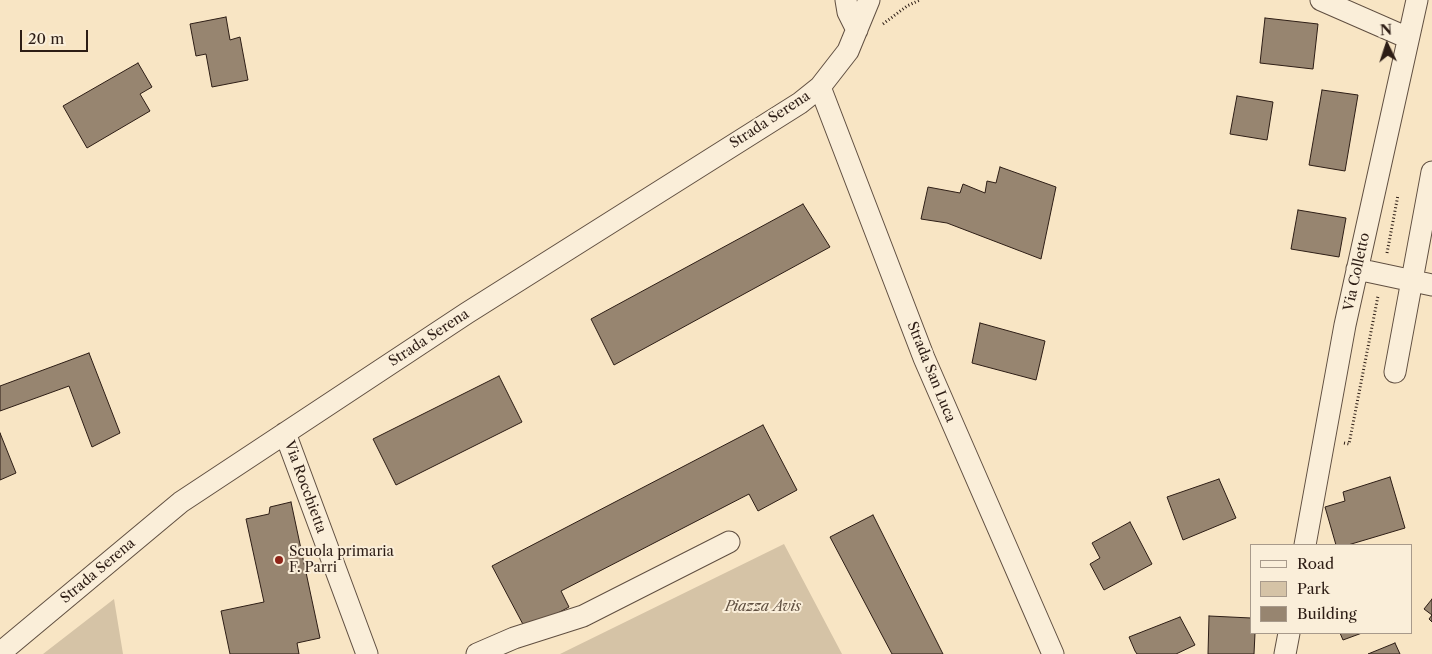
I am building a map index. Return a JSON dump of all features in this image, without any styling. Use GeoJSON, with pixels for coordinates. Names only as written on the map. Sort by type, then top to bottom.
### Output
{"type":"FeatureCollection","features":[{"type":"Feature","properties":{"kind":"street"},"geometry":{"type":"LineString","coordinates":[[846,0],[848,12],[857,30]]}},
{"type":"Feature","properties":{"kind":"street","name":"Strada Serena"},"geometry":{"type":"LineString","coordinates":[[0,653],[181,502],[467,313],[800,103],[820,87],[848,52],[869,0]]}},
{"type":"Feature","properties":{"kind":"street"},"geometry":{"type":"LineString","coordinates":[[1321,0],[1408,38]]}},
{"type":"Feature","properties":{"kind":"street","name":"Via Colletto"},"geometry":{"type":"LineString","coordinates":[[1305,544],[1358,269],[1417,0]]}},
{"type":"Feature","properties":{"kind":"street","name":"Strada San Luca"},"geometry":{"type":"LineString","coordinates":[[820,87],[924,358],[1053,654]]}},
{"type":"Feature","properties":{"kind":"street"},"geometry":{"type":"LineString","coordinates":[[1395,372],[1432,172]]}},
{"type":"Feature","properties":{"kind":"street"},"geometry":{"type":"LineString","coordinates":[[1358,269],[1432,285]]}},
{"type":"Feature","properties":{"kind":"street","name":"Via Rocchietta"},"geometry":{"type":"LineString","coordinates":[[285,433],[367,654]]}},
{"type":"Feature","properties":{"kind":"street"},"geometry":{"type":"LineString","coordinates":[[477,654],[514,638],[583,616],[729,542]]}},
{"type":"Feature","properties":{"kind":"street"},"geometry":{"type":"LineString","coordinates":[[1286,654],[1289,634]]}},
{"type":"Feature","properties":{"kind":"green space","name":"Piazza Avis"},"geometry":{"type":"Polygon","coordinates":[[[784,544],[842,654],[560,654],[784,544]]]}},
{"type":"Feature","properties":{"kind":"green space"},"geometry":{"type":"Polygon","coordinates":[[[114,599],[123,654],[43,654],[114,599]]]}},
{"type":"Feature","properties":{"kind":"building"},"geometry":{"type":"Polygon","coordinates":[[[226,17],[230,40],[240,37],[248,80],[212,87],[206,54],[196,56],[190,24],[226,17]]]}},
{"type":"Feature","properties":{"kind":"building"},"geometry":{"type":"Polygon","coordinates":[[[1265,18],[1318,24],[1313,69],[1260,63],[1265,18]]]}},
{"type":"Feature","properties":{"kind":"building"},"geometry":{"type":"Polygon","coordinates":[[[138,63],[152,87],[140,94],[150,111],[87,148],[63,106],[138,63]]]}},
{"type":"Feature","properties":{"kind":"building"},"geometry":{"type":"Polygon","coordinates":[[[1322,90],[1358,95],[1345,171],[1309,165],[1322,90]]]}},
{"type":"Feature","properties":{"kind":"building"},"geometry":{"type":"Polygon","coordinates":[[[1237,96],[1273,102],[1267,140],[1230,134],[1237,96]]]}},
{"type":"Feature","properties":{"kind":"building"},"geometry":{"type":"Polygon","coordinates":[[[1000,167],[1056,187],[1041,259],[947,223],[921,219],[928,187],[960,193],[963,184],[985,193],[987,181],[996,183],[1000,167]]]}},
{"type":"Feature","properties":{"kind":"building"},"geometry":{"type":"Polygon","coordinates":[[[803,204],[830,247],[614,365],[591,319],[803,204]]]}},
{"type":"Feature","properties":{"kind":"building"},"geometry":{"type":"Polygon","coordinates":[[[1298,210],[1346,218],[1339,257],[1291,249],[1298,210]]]}},
{"type":"Feature","properties":{"kind":"building"},"geometry":{"type":"Polygon","coordinates":[[[980,323],[1045,341],[1036,380],[972,363],[980,323]]]}},
{"type":"Feature","properties":{"kind":"building"},"geometry":{"type":"Polygon","coordinates":[[[89,353],[120,433],[92,447],[69,386],[0,411],[0,386],[89,353]]]}},
{"type":"Feature","properties":{"kind":"building"},"geometry":{"type":"Polygon","coordinates":[[[499,376],[522,422],[396,485],[373,439],[499,376]]]}},
{"type":"Feature","properties":{"kind":"building"},"geometry":{"type":"Polygon","coordinates":[[[763,425],[797,490],[758,511],[749,494],[561,591],[569,607],[526,630],[492,566],[763,425]]]}},
{"type":"Feature","properties":{"kind":"building"},"geometry":{"type":"Polygon","coordinates":[[[0,433],[16,473],[0,480],[0,433]]]}},
{"type":"Feature","properties":{"kind":"building"},"geometry":{"type":"Polygon","coordinates":[[[1390,477],[1405,528],[1351,544],[1336,544],[1325,507],[1345,501],[1343,492],[1390,477]]]}},
{"type":"Feature","properties":{"kind":"building"},"geometry":{"type":"Polygon","coordinates":[[[1219,479],[1236,518],[1183,540],[1167,497],[1219,479]]]}},
{"type":"Feature","properties":{"kind":"building","name":"Scuola primaria F. Parri"},"geometry":{"type":"Polygon","coordinates":[[[291,502],[320,638],[297,643],[299,654],[230,654],[221,611],[264,602],[246,519],[269,514],[270,507],[291,502]]]}},
{"type":"Feature","properties":{"kind":"building"},"geometry":{"type":"Polygon","coordinates":[[[873,515],[943,654],[892,654],[830,537],[873,515]]]}},
{"type":"Feature","properties":{"kind":"building"},"geometry":{"type":"Polygon","coordinates":[[[1130,522],[1152,564],[1104,590],[1090,564],[1100,558],[1092,543],[1130,522]]]}},
{"type":"Feature","properties":{"kind":"building"},"geometry":{"type":"Polygon","coordinates":[[[1432,599],[1432,615],[1424,609],[1432,599]]]}},
{"type":"Feature","properties":{"kind":"building"},"geometry":{"type":"Polygon","coordinates":[[[1209,616],[1250,618],[1250,634],[1255,634],[1254,654],[1208,654],[1209,616]]]}},
{"type":"Feature","properties":{"kind":"building"},"geometry":{"type":"Polygon","coordinates":[[[1180,617],[1195,645],[1176,654],[1137,654],[1129,637],[1180,617]]]}},
{"type":"Feature","properties":{"kind":"building"},"geometry":{"type":"Polygon","coordinates":[[[1340,634],[1359,634],[1343,640],[1340,634]]]}},
{"type":"Feature","properties":{"kind":"building"},"geometry":{"type":"Polygon","coordinates":[[[1395,643],[1400,654],[1368,654],[1395,643]]]}},
{"type":"Feature","properties":{"kind":"place","name":"Scuola primaria F. Parri"},"geometry":{"type":"Point","coordinates":[279,560]}}]}
